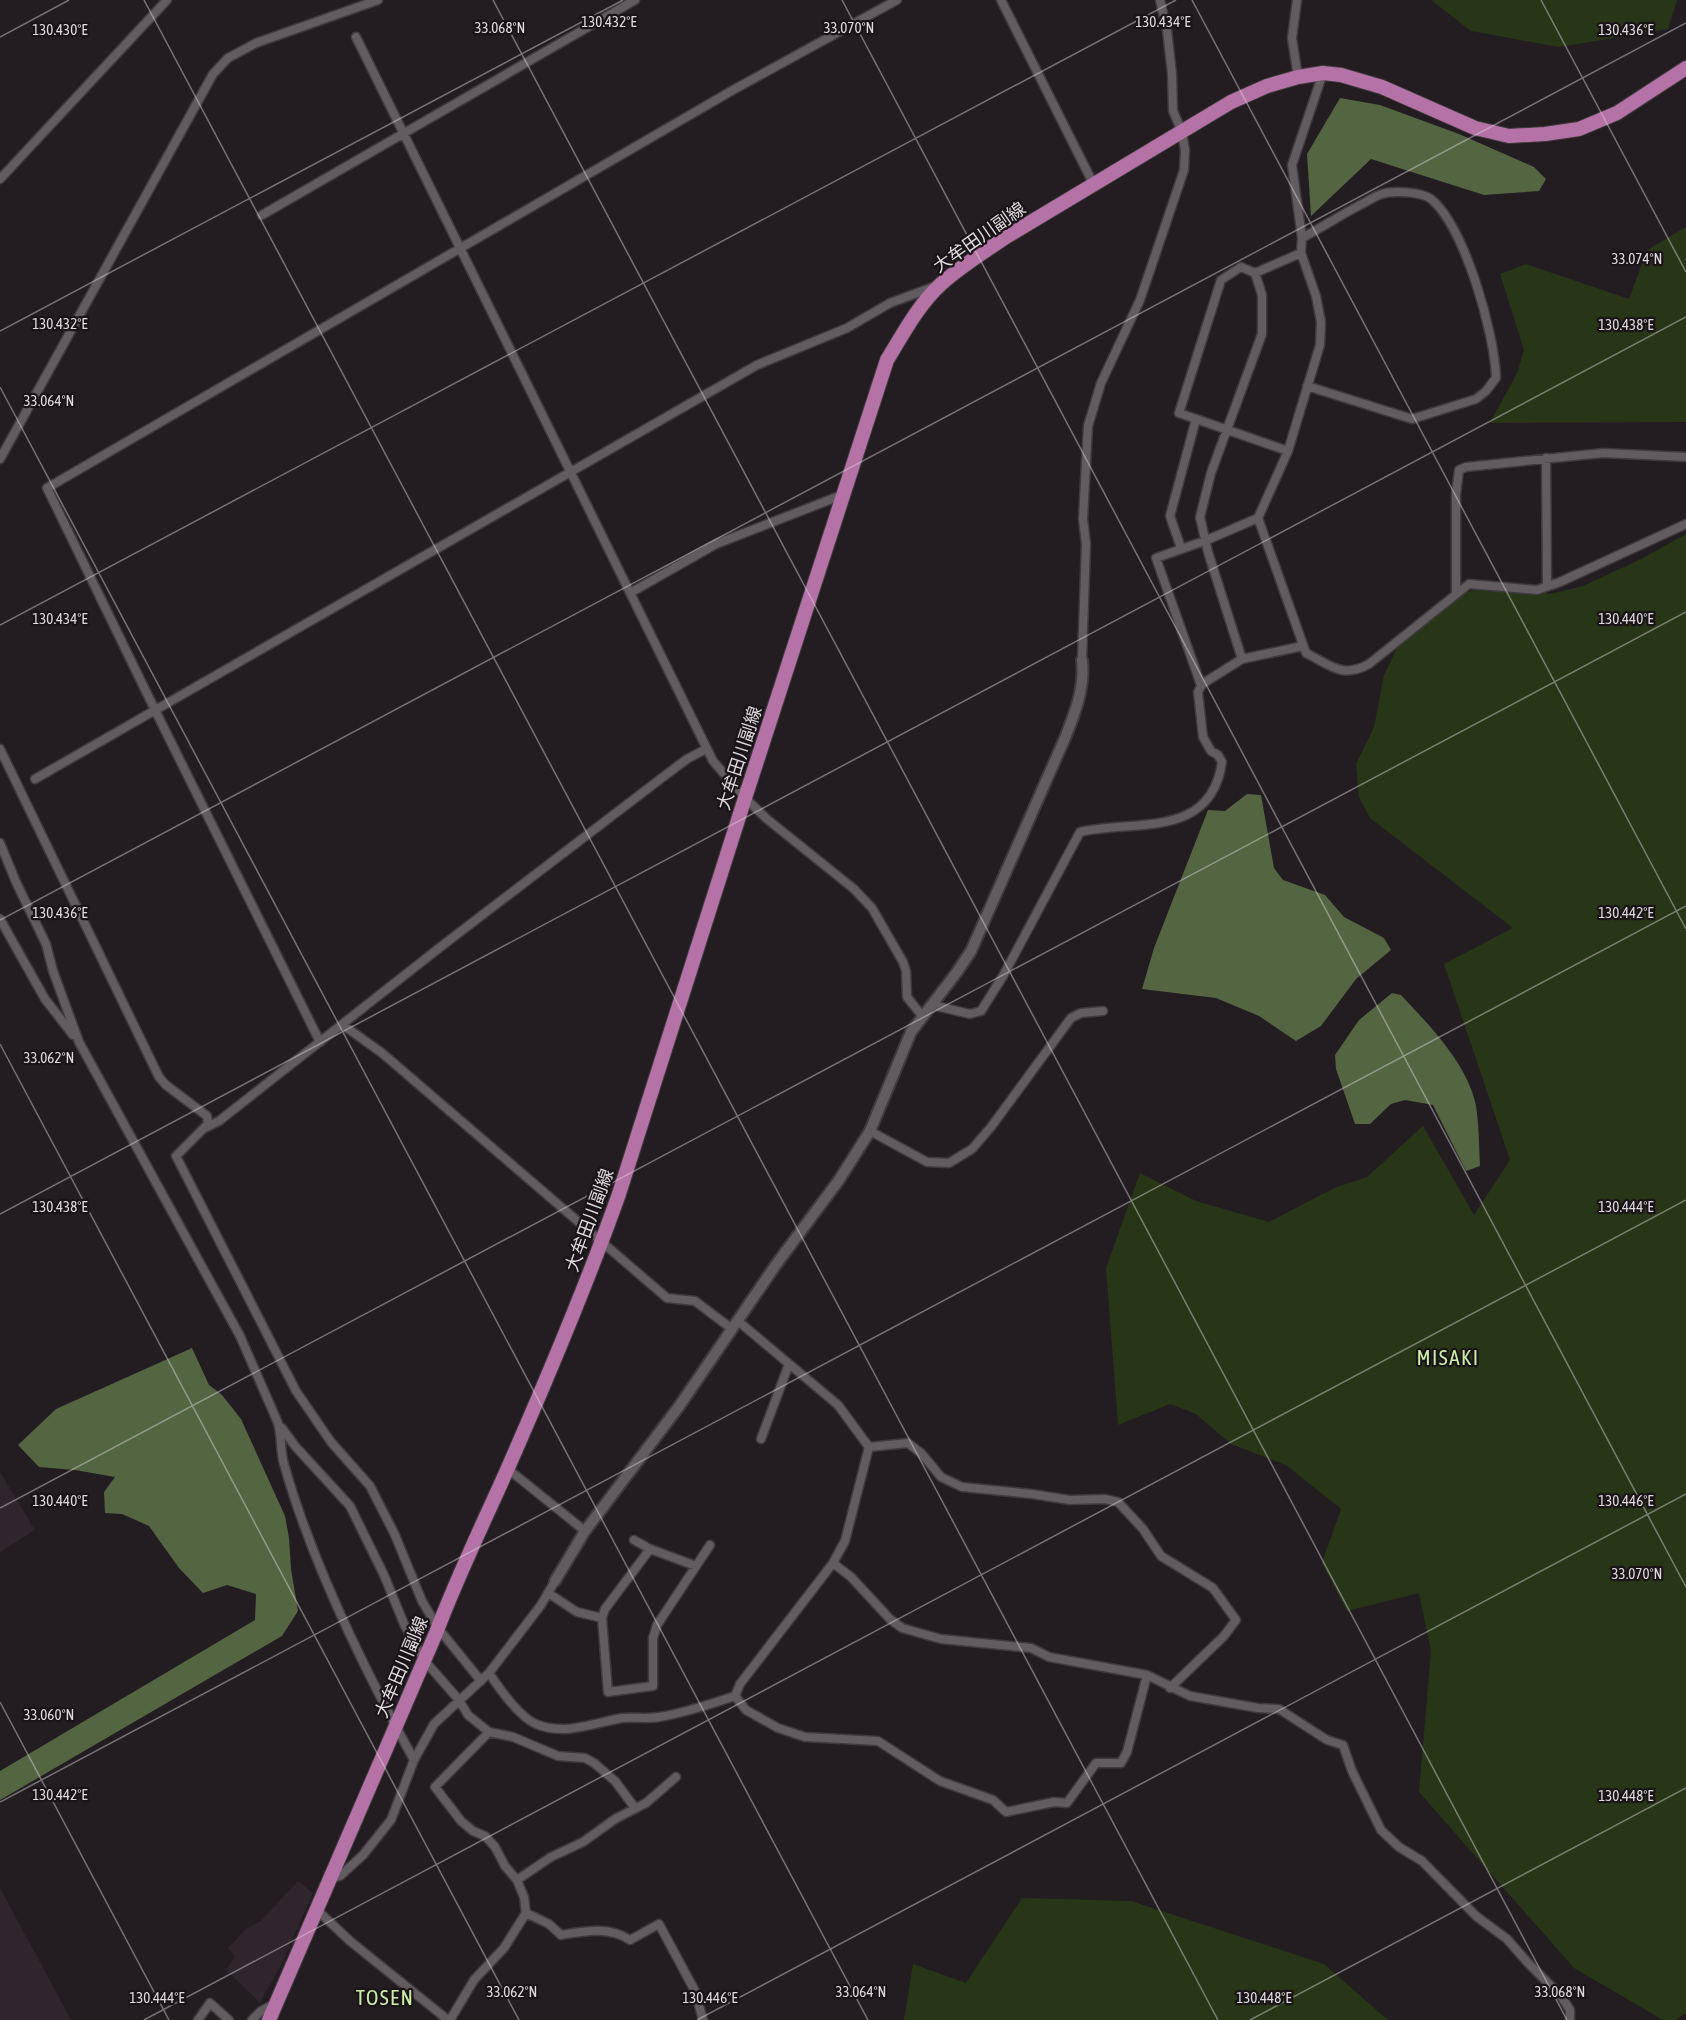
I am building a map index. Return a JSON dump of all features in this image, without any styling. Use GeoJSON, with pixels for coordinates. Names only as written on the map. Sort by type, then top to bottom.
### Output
{"type":"FeatureCollection","features":[{"type":"Feature","properties":{"kind":"main road","name":"大牟田川副線"},"geometry":{"type":"LineString","coordinates":[[269,2020],[456,1583],[508,1469],[602,1243],[887,360],[912,319],[940,285],[1006,237],[1232,102],[1267,87],[1298,77],[1323,73],[1341,75],[1382,87],[1475,128],[1509,135],[1545,134],[1580,129],[1617,113],[1686,68]]}},
{"type":"Feature","properties":{"kind":"street"},"geometry":{"type":"LineString","coordinates":[[0,179],[167,0]]}},
{"type":"Feature","properties":{"kind":"street"},"geometry":{"type":"LineString","coordinates":[[0,459],[213,74],[228,58],[256,43],[378,0]]}},
{"type":"Feature","properties":{"kind":"street"},"geometry":{"type":"LineString","coordinates":[[262,215],[635,0]]}},
{"type":"Feature","properties":{"kind":"street"},"geometry":{"type":"LineString","coordinates":[[320,1042],[47,488],[733,90],[897,0]]}},
{"type":"Feature","properties":{"kind":"street"},"geometry":{"type":"LineString","coordinates":[[1001,0],[1094,185]]}},
{"type":"Feature","properties":{"kind":"street"},"geometry":{"type":"LineString","coordinates":[[329,1879],[340,1876],[363,1855],[391,1821],[414,1760],[434,1724],[489,1673],[525,1627],[585,1531],[680,1405],[775,1266],[839,1180],[870,1131],[911,1032],[971,951],[1065,738],[1081,690],[1086,544],[1083,519],[1088,426],[1101,383],[1140,300],[1184,170],[1185,150],[1182,132],[1173,111],[1167,30],[1160,0]]}},
{"type":"Feature","properties":{"kind":"street"},"geometry":{"type":"LineString","coordinates":[[1297,0],[1292,38],[1298,77]]}},
{"type":"Feature","properties":{"kind":"street"},"geometry":{"type":"LineString","coordinates":[[356,37],[706,749],[713,761],[745,798],[767,819],[854,889],[872,908],[903,962],[907,997],[923,1017]]}},
{"type":"Feature","properties":{"kind":"street"},"geometry":{"type":"LineString","coordinates":[[1201,685],[1156,558],[1258,518],[1288,452],[1320,345],[1322,322],[1316,296],[1301,253],[1302,238],[1292,165],[1323,73]]}},
{"type":"Feature","properties":{"kind":"street"},"geometry":{"type":"LineString","coordinates":[[1302,238],[1383,193],[1407,192],[1429,197],[1442,210],[1462,246],[1481,301],[1496,365],[1496,378],[1476,399],[1412,419],[1307,386]]}},
{"type":"Feature","properties":{"kind":"street"},"geometry":{"type":"LineString","coordinates":[[1288,452],[1179,413],[1221,280],[1240,267],[1255,273],[1301,253]]}},
{"type":"Feature","properties":{"kind":"street"},"geometry":{"type":"LineString","coordinates":[[1242,659],[1200,517],[1211,473],[1262,334],[1262,295],[1255,273]]}},
{"type":"Feature","properties":{"kind":"street"},"geometry":{"type":"LineString","coordinates":[[35,779],[757,365],[847,328],[890,303],[940,285]]}},
{"type":"Feature","properties":{"kind":"street"},"geometry":{"type":"LineString","coordinates":[[1182,548],[1170,516],[1196,419]]}},
{"type":"Feature","properties":{"kind":"street"},"geometry":{"type":"LineString","coordinates":[[1456,594],[1456,494],[1459,470],[1466,467],[1603,453],[1686,457]]}},
{"type":"Feature","properties":{"kind":"street"},"geometry":{"type":"LineString","coordinates":[[1546,458],[1547,586]]}},
{"type":"Feature","properties":{"kind":"street"},"geometry":{"type":"LineString","coordinates":[[630,593],[716,544],[842,495]]}},
{"type":"Feature","properties":{"kind":"street"},"geometry":{"type":"LineString","coordinates":[[1258,518],[1306,652],[1344,672],[1357,671],[1369,664],[1469,584],[1537,590],[1560,582],[1686,524]]}},
{"type":"Feature","properties":{"kind":"street"},"geometry":{"type":"LineString","coordinates":[[932,1005],[970,1014],[981,1011],[1003,976],[1080,832],[1167,823],[1195,811],[1208,799],[1220,777],[1222,762],[1218,755],[1211,751],[1203,736],[1198,692],[1201,685],[1242,659],[1303,646]]}},
{"type":"Feature","properties":{"kind":"street"},"geometry":{"type":"LineString","coordinates":[[0,749],[159,1077],[207,1116],[204,1129]]}},
{"type":"Feature","properties":{"kind":"street"},"geometry":{"type":"LineString","coordinates":[[481,1681],[437,1630],[395,1535],[370,1486],[332,1442],[296,1391],[176,1156],[204,1129],[219,1121],[443,945],[687,759],[706,749]]}},
{"type":"Feature","properties":{"kind":"street"},"geometry":{"type":"LineString","coordinates":[[0,843],[4,860],[46,944],[53,971],[79,1041],[240,1336],[278,1423],[282,1435],[283,1461],[322,1569],[395,1727],[414,1760]]}},
{"type":"Feature","properties":{"kind":"street"},"geometry":{"type":"LineString","coordinates":[[0,919],[45,999],[79,1041]]}},
{"type":"Feature","properties":{"kind":"street"},"geometry":{"type":"LineString","coordinates":[[870,1131],[927,1162],[949,1163],[972,1149],[1071,1018],[1081,1013],[1103,1011]]}},
{"type":"Feature","properties":{"kind":"street"},"geometry":{"type":"LineString","coordinates":[[343,1025],[382,1053],[667,1299],[695,1301],[735,1325],[789,1364],[838,1405],[868,1447],[845,1541],[833,1563],[762,1653],[740,1684],[735,1696],[700,1708],[658,1717],[626,1718],[570,1729],[547,1728],[533,1723],[518,1710],[489,1673]]}},
{"type":"Feature","properties":{"kind":"street"},"geometry":{"type":"LineString","coordinates":[[761,1439],[789,1364]]}},
{"type":"Feature","properties":{"kind":"street"},"geometry":{"type":"LineString","coordinates":[[278,1423],[295,1446],[350,1506],[384,1575],[404,1624],[425,1657],[468,1715],[489,1732],[513,1737],[558,1756],[585,1758],[594,1762],[615,1781],[635,1808]]}},
{"type":"Feature","properties":{"kind":"street"},"geometry":{"type":"LineString","coordinates":[[868,1447],[908,1443],[922,1454],[941,1477],[962,1487],[1070,1500],[1106,1498],[1118,1502],[1143,1529],[1161,1556],[1213,1588],[1236,1620],[1224,1636],[1170,1688]]}},
{"type":"Feature","properties":{"kind":"street"},"geometry":{"type":"LineString","coordinates":[[508,1469],[585,1531]]}},
{"type":"Feature","properties":{"kind":"street"},"geometry":{"type":"LineString","coordinates":[[634,1540],[650,1549],[696,1566]]}},
{"type":"Feature","properties":{"kind":"street"},"geometry":{"type":"LineString","coordinates":[[650,1549],[605,1609],[602,1618],[608,1692],[653,1686],[655,1632],[710,1545]]}},
{"type":"Feature","properties":{"kind":"street"},"geometry":{"type":"LineString","coordinates":[[833,1563],[851,1577],[890,1619],[902,1628],[941,1639],[1031,1648],[1050,1657],[1147,1675],[1190,1696],[1258,1708],[1279,1709],[1327,1740],[1342,1745],[1380,1830],[1398,1847],[1422,1861],[1476,1916],[1507,1939],[1528,1964],[1561,1996],[1570,2010],[1570,2020]]}},
{"type":"Feature","properties":{"kind":"street"},"geometry":{"type":"LineString","coordinates":[[548,1593],[577,1612],[602,1618]]}},
{"type":"Feature","properties":{"kind":"street"},"geometry":{"type":"LineString","coordinates":[[735,1696],[746,1710],[770,1724],[805,1737],[878,1741],[940,1781],[993,1800],[1006,1812],[1054,1802],[1067,1803],[1096,1763],[1121,1763],[1127,1752],[1147,1675]]}},
{"type":"Feature","properties":{"kind":"street"},"geometry":{"type":"LineString","coordinates":[[317,1910],[350,1941],[449,2020],[474,1980],[504,1948],[526,1913],[524,1897],[517,1880],[505,1866],[495,1847],[485,1836],[473,1832],[461,1821],[435,1787],[489,1732]]}},
{"type":"Feature","properties":{"kind":"street"},"geometry":{"type":"LineString","coordinates":[[517,1880],[551,1857],[584,1842],[615,1819],[646,1803],[676,1777]]}},
{"type":"Feature","properties":{"kind":"street"},"geometry":{"type":"LineString","coordinates":[[526,1913],[549,1924],[561,1935],[605,1930],[623,1935],[630,1940],[659,1924],[695,1990],[703,2020]]}},
{"type":"Feature","properties":{"kind":"street"},"geometry":{"type":"LineString","coordinates":[[198,2020],[210,2003],[229,2020]]}},
{"type":"Feature","properties":{"kind":"street"},"geometry":{"type":"LineString","coordinates":[[252,2020],[261,2011],[276,2003]]}},
{"type":"Feature","properties":{"kind":"shaded area"},"geometry":{"type":"Polygon","coordinates":[[[1431,0],[1677,0],[1668,29],[1559,47],[1471,31],[1431,0]]]}},
{"type":"Feature","properties":{"kind":"shaded area"},"geometry":{"type":"Polygon","coordinates":[[[1340,98],[1380,105],[1459,134],[1534,167],[1546,179],[1539,191],[1484,195],[1371,159],[1311,216],[1307,154],[1340,98]]]}},
{"type":"Feature","properties":{"kind":"shaded area"},"geometry":{"type":"Polygon","coordinates":[[[1686,227],[1686,422],[1490,423],[1517,373],[1524,350],[1500,274],[1526,264],[1629,299],[1647,250],[1686,227]]]}},
{"type":"Feature","properties":{"kind":"shaded area"},"geometry":{"type":"Polygon","coordinates":[[[1686,534],[1686,2013],[1676,2020],[1663,2020],[1574,1968],[1419,1792],[1431,1651],[1419,1593],[1347,1611],[1322,1563],[1341,1509],[1286,1465],[1231,1444],[1196,1414],[1170,1404],[1118,1425],[1106,1268],[1140,1173],[1196,1201],[1269,1222],[1334,1188],[1367,1177],[1423,1126],[1474,1215],[1510,1160],[1444,964],[1513,928],[1370,818],[1359,797],[1356,764],[1374,727],[1384,675],[1397,648],[1446,600],[1498,581],[1550,594],[1583,586],[1643,558],[1686,534]]]}},
{"type":"Feature","properties":{"kind":"shaded area"},"geometry":{"type":"Polygon","coordinates":[[[1247,794],[1261,795],[1274,868],[1283,880],[1325,895],[1344,917],[1384,938],[1391,950],[1356,979],[1321,1026],[1296,1041],[1259,1016],[1216,998],[1142,989],[1154,948],[1208,810],[1225,811],[1247,794]]]}},
{"type":"Feature","properties":{"kind":"shaded area"},"geometry":{"type":"Polygon","coordinates":[[[1392,993],[1401,995],[1423,1019],[1446,1046],[1465,1075],[1476,1106],[1480,1166],[1466,1171],[1433,1105],[1405,1100],[1391,1104],[1370,1124],[1355,1124],[1336,1069],[1335,1055],[1359,1020],[1392,993]]]}},
{"type":"Feature","properties":{"kind":"shaded area"},"geometry":{"type":"Polygon","coordinates":[[[192,1348],[209,1385],[222,1395],[241,1419],[285,1516],[298,1611],[282,1636],[0,1800],[0,1771],[255,1620],[256,1594],[227,1585],[203,1593],[179,1568],[149,1526],[122,1514],[105,1513],[104,1492],[115,1477],[39,1467],[18,1445],[56,1409],[192,1348]]]}},
{"type":"Feature","properties":{"kind":"shaded area"},"geometry":{"type":"Polygon","coordinates":[[[0,1472],[35,1530],[0,1552],[0,1472]]]}},
{"type":"Feature","properties":{"kind":"shaded area"},"geometry":{"type":"Polygon","coordinates":[[[298,1881],[313,1893],[283,1961],[260,2003],[226,1970],[235,1956],[228,1948],[246,1929],[261,1921],[298,1881]]]}},
{"type":"Feature","properties":{"kind":"shaded area"},"geometry":{"type":"Polygon","coordinates":[[[0,1888],[71,2020],[0,2020],[0,1888]]]}},
{"type":"Feature","properties":{"kind":"shaded area"},"geometry":{"type":"Polygon","coordinates":[[[1022,1898],[1131,1901],[1324,1964],[1388,2020],[904,2020],[913,1964],[966,1983],[1022,1898]]]}},
{"type":"Feature","properties":{"kind":"district","name":"MISAKI"},"geometry":{"type":"Point","coordinates":[1448,1357]}},
{"type":"Feature","properties":{"kind":"district","name":"TOSEN"},"geometry":{"type":"Point","coordinates":[385,1997]}}]}
